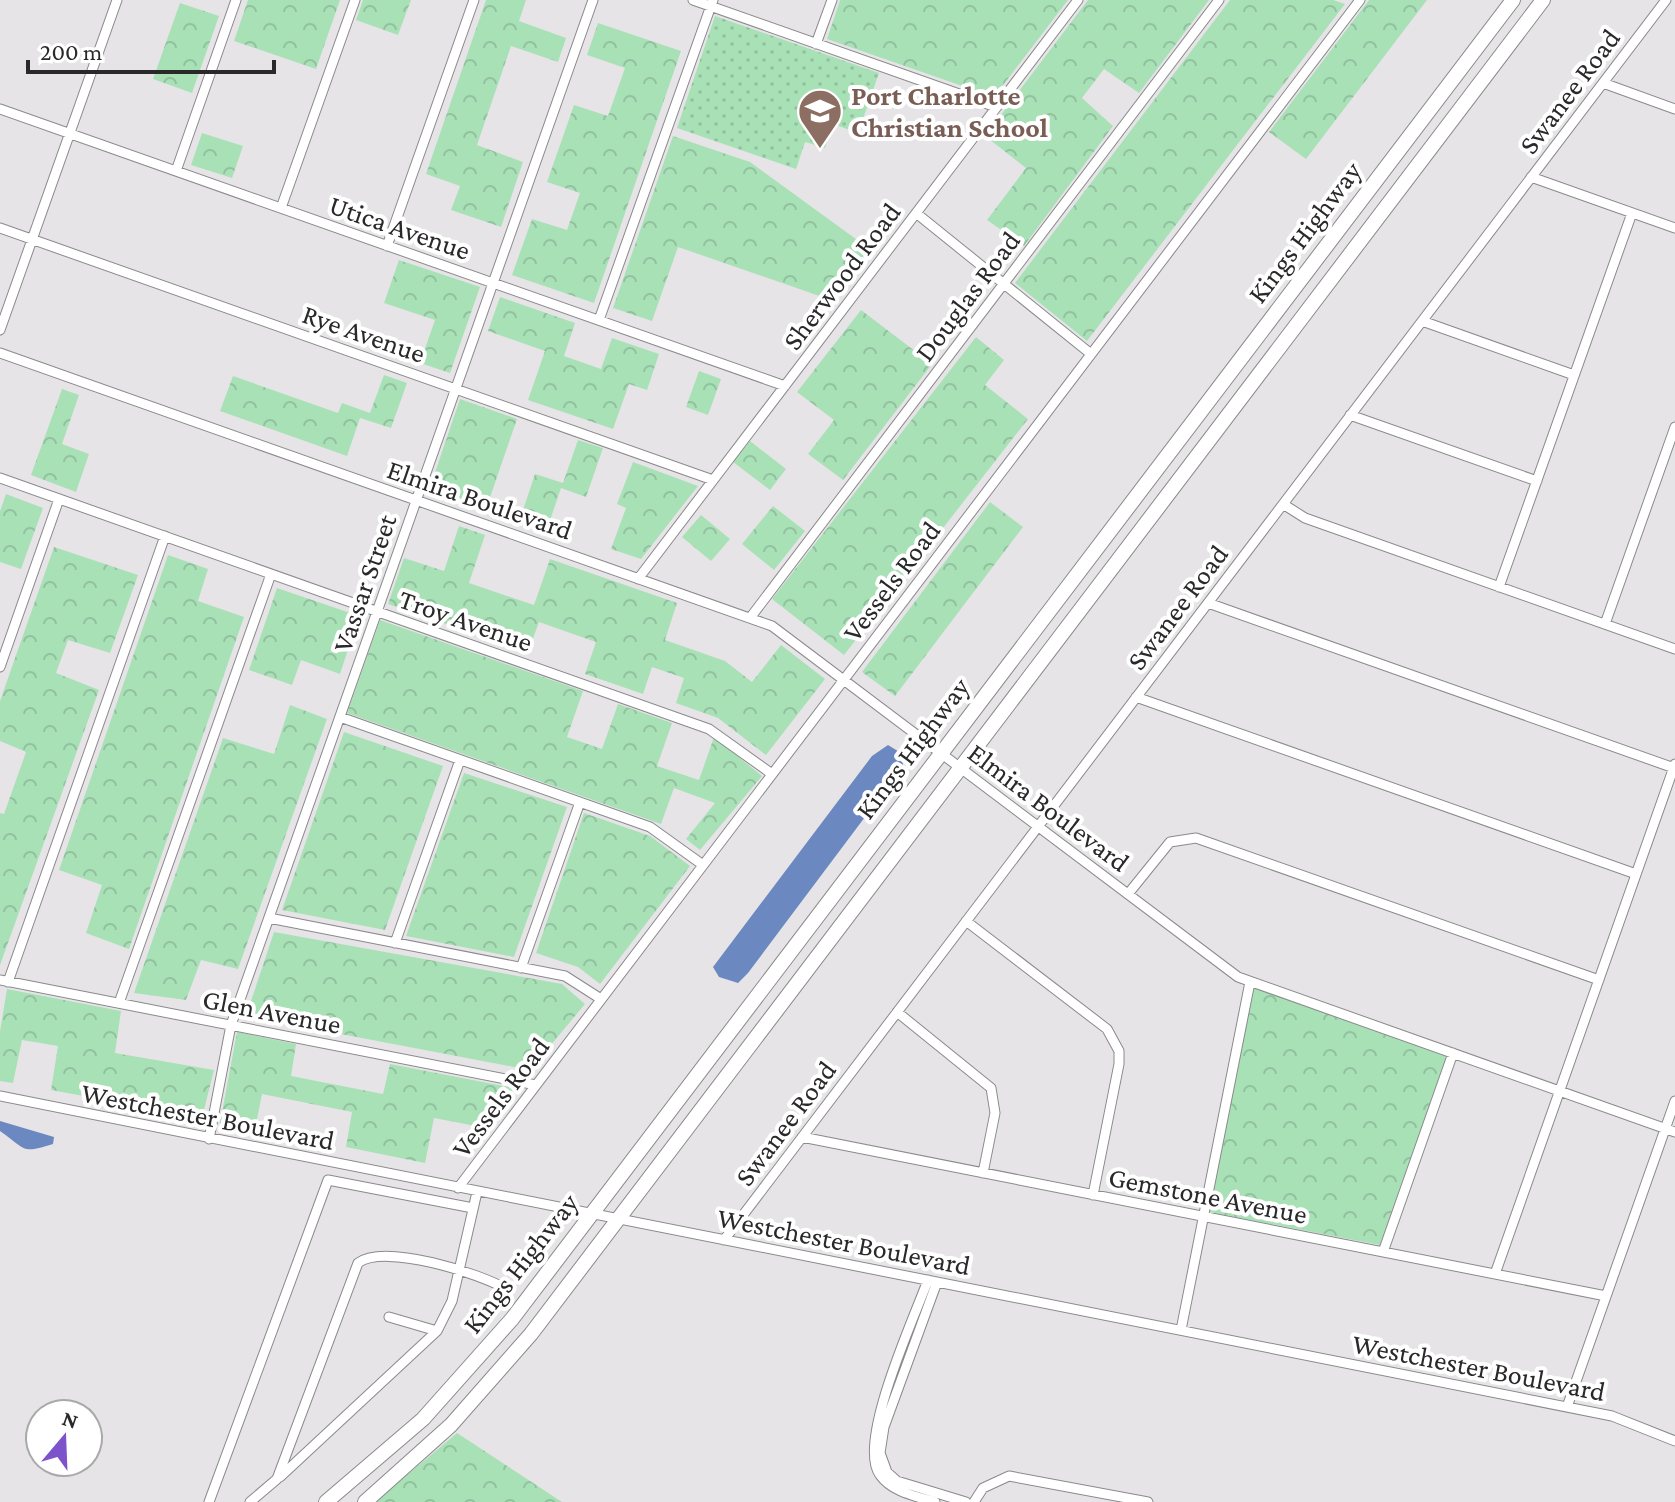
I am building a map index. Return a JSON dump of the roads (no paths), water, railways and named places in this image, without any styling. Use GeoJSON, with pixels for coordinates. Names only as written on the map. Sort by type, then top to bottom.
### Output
{"type":"FeatureCollection","features":[{"type":"Feature","properties":{"kind":"main road","name":"Kings Highway"},"geometry":{"type":"LineString","coordinates":[[326,1502],[401,1439],[455,1387],[591,1214],[1513,0]]}},
{"type":"Feature","properties":{"kind":"main road","name":"Kings Highway"},"geometry":{"type":"LineString","coordinates":[[365,1502],[472,1403],[531,1334],[1543,0]]}},
{"type":"Feature","properties":{"kind":"street"},"geometry":{"type":"LineString","coordinates":[[0,330],[117,0]]}},
{"type":"Feature","properties":{"kind":"street"},"geometry":{"type":"LineString","coordinates":[[176,171],[236,0]]}},
{"type":"Feature","properties":{"kind":"street"},"geometry":{"type":"LineString","coordinates":[[281,208],[355,0]]}},
{"type":"Feature","properties":{"kind":"street"},"geometry":{"type":"LineString","coordinates":[[387,246],[474,0]]}},
{"type":"Feature","properties":{"kind":"street","name":"Vassar Street"},"geometry":{"type":"LineString","coordinates":[[209,1139],[231,1025],[593,0]]}},
{"type":"Feature","properties":{"kind":"street"},"geometry":{"type":"LineString","coordinates":[[693,0],[712,3],[816,44],[996,107]]}},
{"type":"Feature","properties":{"kind":"street"},"geometry":{"type":"LineString","coordinates":[[816,44],[832,0]]}},
{"type":"Feature","properties":{"kind":"street","name":"Sherwood Road"},"geometry":{"type":"LineString","coordinates":[[638,579],[1078,0]]}},
{"type":"Feature","properties":{"kind":"street","name":"Douglas Road"},"geometry":{"type":"LineString","coordinates":[[750,618],[1219,0]]}},
{"type":"Feature","properties":{"kind":"street","name":"Vessels Road"},"geometry":{"type":"LineString","coordinates":[[458,1188],[1360,0]]}},
{"type":"Feature","properties":{"kind":"street","name":"Swanee Road"},"geometry":{"type":"LineString","coordinates":[[724,1240],[1666,0]]}},
{"type":"Feature","properties":{"kind":"street"},"geometry":{"type":"LineString","coordinates":[[599,320],[712,3]]}},
{"type":"Feature","properties":{"kind":"street"},"geometry":{"type":"LineString","coordinates":[[1603,83],[1675,109]]}},
{"type":"Feature","properties":{"kind":"street","name":"Utica Avenue"},"geometry":{"type":"LineString","coordinates":[[0,109],[785,386]]}},
{"type":"Feature","properties":{"kind":"street"},"geometry":{"type":"LineString","coordinates":[[1531,177],[1675,228]]}},
{"type":"Feature","properties":{"kind":"street"},"geometry":{"type":"LineString","coordinates":[[916,213],[1091,354]]}},
{"type":"Feature","properties":{"kind":"street"},"geometry":{"type":"LineString","coordinates":[[1499,587],[1632,213]]}},
{"type":"Feature","properties":{"kind":"street","name":"Rye Avenue"},"geometry":{"type":"LineString","coordinates":[[0,228],[713,480]]}},
{"type":"Feature","properties":{"kind":"street"},"geometry":{"type":"LineString","coordinates":[[1422,321],[1574,375]]}},
{"type":"Feature","properties":{"kind":"street","name":"Elmira Boulevard"},"geometry":{"type":"LineString","coordinates":[[0,353],[781,630],[1238,977],[1670,1130]]}},
{"type":"Feature","properties":{"kind":"street"},"geometry":{"type":"LineString","coordinates":[[1350,415],[1537,481]]}},
{"type":"Feature","properties":{"kind":"street"},"geometry":{"type":"LineString","coordinates":[[1605,624],[1675,427]]}},
{"type":"Feature","properties":{"kind":"street","name":"Troy Avenue"},"geometry":{"type":"LineString","coordinates":[[0,478],[709,729],[772,774]]}},
{"type":"Feature","properties":{"kind":"street"},"geometry":{"type":"LineString","coordinates":[[0,667],[59,499]]}},
{"type":"Feature","properties":{"kind":"street"},"geometry":{"type":"LineString","coordinates":[[1283,504],[1305,518],[1675,649]]}},
{"type":"Feature","properties":{"kind":"street"},"geometry":{"type":"LineString","coordinates":[[4,981],[165,536]]}},
{"type":"Feature","properties":{"kind":"street"},"geometry":{"type":"LineString","coordinates":[[119,1003],[271,574]]}},
{"type":"Feature","properties":{"kind":"street"},"geometry":{"type":"LineString","coordinates":[[1208,603],[1674,766],[1495,1274]]}},
{"type":"Feature","properties":{"kind":"street"},"geometry":{"type":"LineString","coordinates":[[1136,697],[1636,874]]}},
{"type":"Feature","properties":{"kind":"street"},"geometry":{"type":"LineString","coordinates":[[340,717],[659,831],[703,865]]}},
{"type":"Feature","properties":{"kind":"street"},"geometry":{"type":"LineString","coordinates":[[395,943],[460,760]]}},
{"type":"Feature","properties":{"kind":"street"},"geometry":{"type":"LineString","coordinates":[[521,968],[580,802]]}},
{"type":"Feature","properties":{"kind":"street"},"geometry":{"type":"LineString","coordinates":[[1128,894],[1170,842],[1196,838],[1599,980]]}},
{"type":"Feature","properties":{"kind":"street"},"geometry":{"type":"LineString","coordinates":[[269,918],[565,976],[601,999]]}},
{"type":"Feature","properties":{"kind":"street"},"geometry":{"type":"LineString","coordinates":[[966,921],[1107,1029],[1115,1039],[1119,1064],[1093,1195]]}},
{"type":"Feature","properties":{"kind":"street","name":"Glen Avenue"},"geometry":{"type":"LineString","coordinates":[[4,981],[536,1085]]}},
{"type":"Feature","properties":{"kind":"street"},"geometry":{"type":"LineString","coordinates":[[1181,1330],[1250,982]]}},
{"type":"Feature","properties":{"kind":"street"},"geometry":{"type":"LineString","coordinates":[[897,1012],[983,1078],[991,1088],[995,1113],[983,1173]]}},
{"type":"Feature","properties":{"kind":"street"},"geometry":{"type":"LineString","coordinates":[[1383,1252],[1453,1053]]}},
{"type":"Feature","properties":{"kind":"street","name":"Westchester Boulevard"},"geometry":{"type":"LineString","coordinates":[[0,1096],[1622,1418],[1675,1441]]}},
{"type":"Feature","properties":{"kind":"street"},"geometry":{"type":"LineString","coordinates":[[1567,1407],[1670,1130],[1675,1101]]}},
{"type":"Feature","properties":{"kind":"street","name":"Gemstone Avenue"},"geometry":{"type":"LineString","coordinates":[[802,1137],[1606,1296]]}},
{"type":"Feature","properties":{"kind":"street"},"geometry":{"type":"LineString","coordinates":[[209,1502],[328,1180],[473,1208]]}},
{"type":"Feature","properties":{"kind":"street"},"geometry":{"type":"LineString","coordinates":[[250,1502],[437,1331],[452,1301],[477,1192]]}},
{"type":"Feature","properties":{"kind":"street"},"geometry":{"type":"LineString","coordinates":[[277,1479],[358,1263],[378,1254],[475,1273],[508,1290]]}},
{"type":"Feature","properties":{"kind":"street"},"geometry":{"type":"LineString","coordinates":[[932,1281],[879,1428],[880,1467],[887,1483],[911,1498],[935,1502]]}},
{"type":"Feature","properties":{"kind":"street"},"geometry":{"type":"LineString","coordinates":[[389,1317],[437,1331]]}},
{"type":"Feature","properties":{"kind":"street"},"geometry":{"type":"LineString","coordinates":[[880,1467],[897,1481],[946,1500],[966,1502]]}},
{"type":"Feature","properties":{"kind":"street"},"geometry":{"type":"LineString","coordinates":[[974,1502],[983,1488],[1009,1476],[1148,1502]]}},
{"type":"Feature","properties":{"kind":"water"},"geometry":{"type":"Polygon","coordinates":[[[888,745],[901,753],[903,764],[898,773],[748,973],[738,983],[719,977],[713,967],[872,756],[888,745]]]}},
{"type":"Feature","properties":{"kind":"water"},"geometry":{"type":"Polygon","coordinates":[[[0,1121],[54,1137],[53,1144],[35,1149],[20,1146],[0,1131],[0,1121]]]}},
{"type":"Feature","properties":{"kind":"place","name":"Port Charlotte Christian School"},"geometry":{"type":"Point","coordinates":[820,150]}}]}
